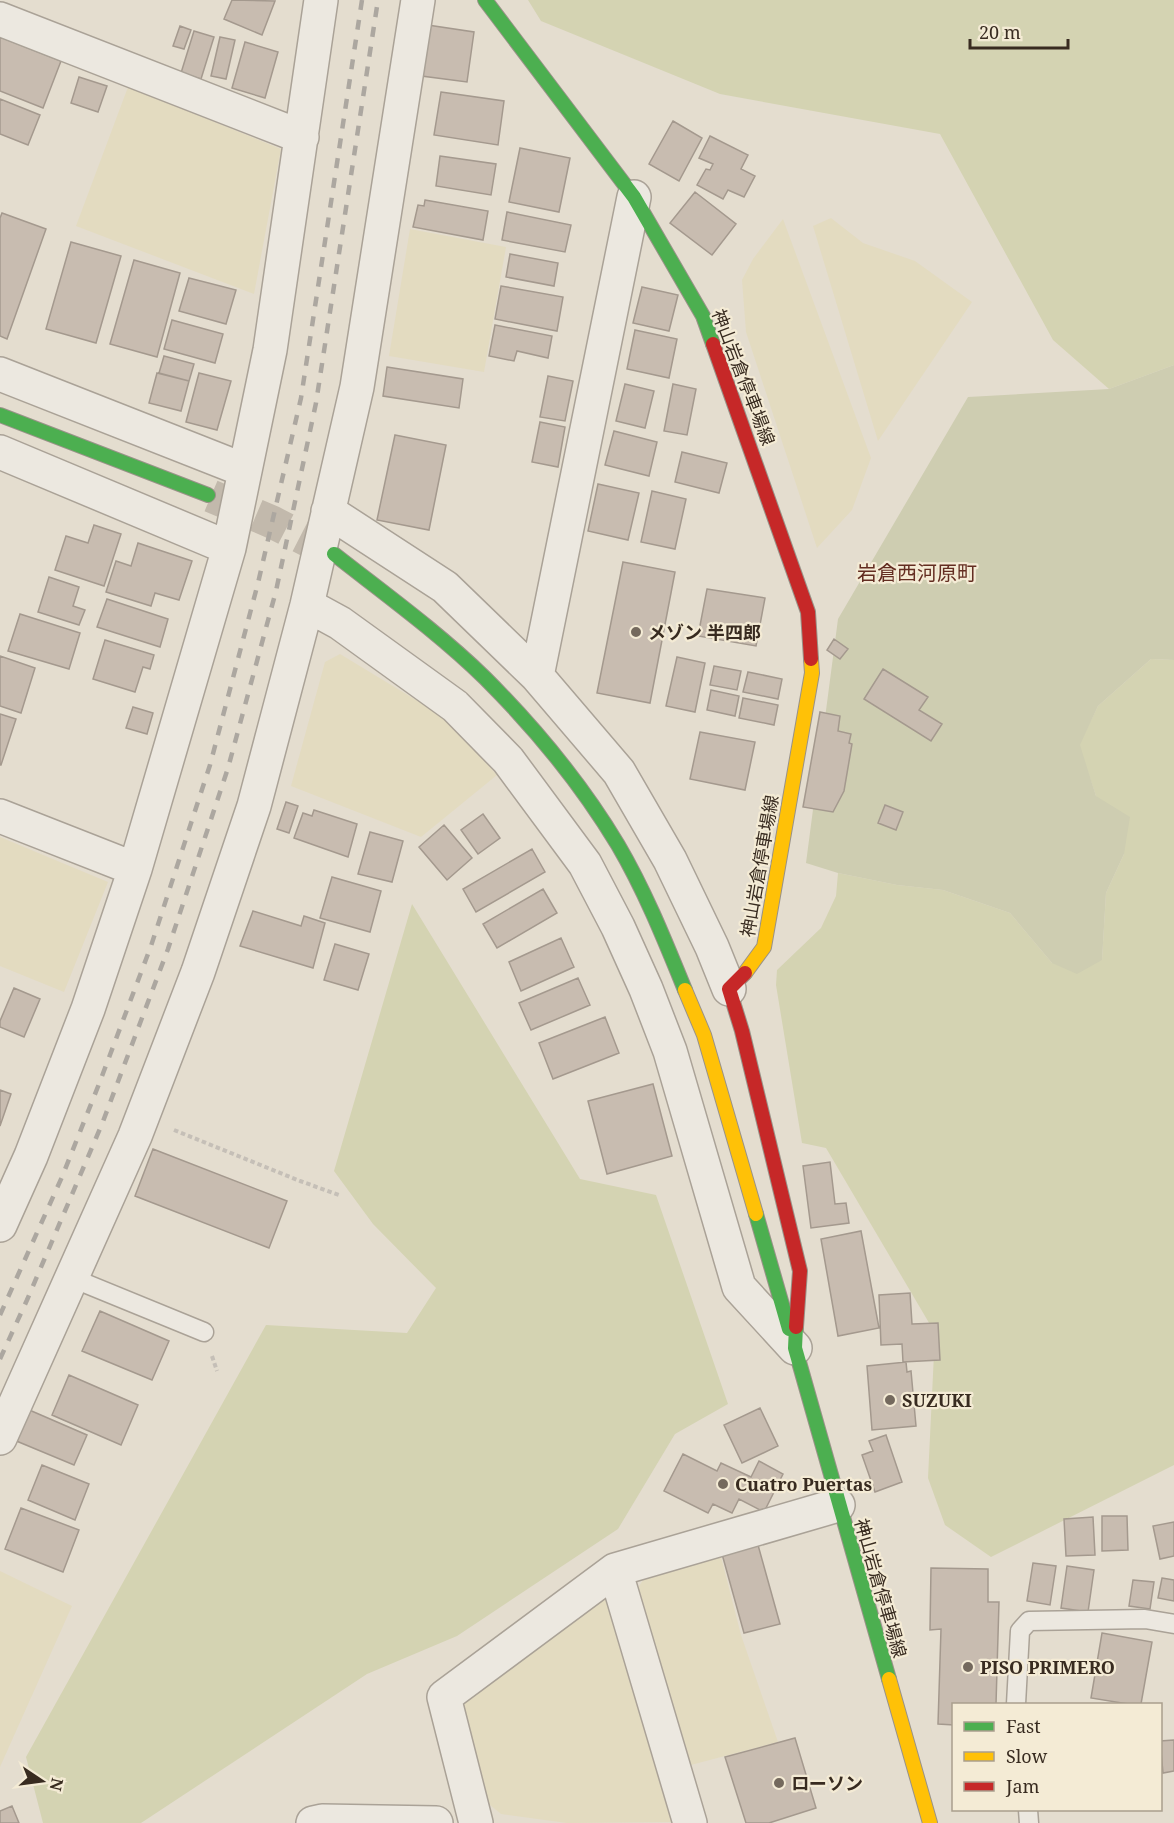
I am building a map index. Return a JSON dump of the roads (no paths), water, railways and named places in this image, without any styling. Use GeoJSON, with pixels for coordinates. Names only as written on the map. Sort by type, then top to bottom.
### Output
{"type":"FeatureCollection","features":[{"type":"Feature","properties":{"kind":"main road","name":"神山岩倉停車場線"},"geometry":{"type":"LineString","coordinates":[[485,0],[634,197],[703,316],[808,612],[812,674],[765,946],[749,969],[729,989],[742,1031],[801,1271],[795,1348],[930,1823]]}},
{"type":"Feature","properties":{"kind":"main road"},"geometry":{"type":"LineString","coordinates":[[0,415],[208,495]]}},
{"type":"Feature","properties":{"kind":"main road"},"geometry":{"type":"LineString","coordinates":[[334,554],[437,635],[520,714],[589,800],[619,847],[652,911],[704,1035],[795,1348]]}},
{"type":"Feature","properties":{"kind":"street"},"geometry":{"type":"LineString","coordinates":[[0,1225],[31,1156],[88,1009],[135,868],[228,548],[270,350],[321,0]]}},
{"type":"Feature","properties":{"kind":"street"},"geometry":{"type":"LineString","coordinates":[[0,1438],[142,1117],[198,972],[254,806],[307,604],[357,387],[418,0]]}},
{"type":"Feature","properties":{"kind":"street"},"geometry":{"type":"LineString","coordinates":[[0,19],[302,137]]}},
{"type":"Feature","properties":{"kind":"street"},"geometry":{"type":"LineString","coordinates":[[537,676],[634,197]]}},
{"type":"Feature","properties":{"kind":"street"},"geometry":{"type":"LineString","coordinates":[[0,374],[244,470]]}},
{"type":"Feature","properties":{"kind":"street"},"geometry":{"type":"LineString","coordinates":[[0,452],[228,548]]}},
{"type":"Feature","properties":{"kind":"street"},"geometry":{"type":"LineString","coordinates":[[328,512],[445,587],[537,676],[619,772],[670,860],[712,947],[729,989]]}},
{"type":"Feature","properties":{"kind":"street"},"geometry":{"type":"LineString","coordinates":[[307,604],[340,623],[455,706],[508,760],[585,864],[618,927],[646,989],[670,1051],[740,1287],[795,1348]]}},
{"type":"Feature","properties":{"kind":"street"},"geometry":{"type":"LineString","coordinates":[[0,816],[135,868]]}},
{"type":"Feature","properties":{"kind":"street"},"geometry":{"type":"LineString","coordinates":[[476,1823],[444,1697],[615,1570],[838,1504]]}},
{"type":"Feature","properties":{"kind":"street"},"geometry":{"type":"LineString","coordinates":[[615,1570],[690,1823]]}},
{"type":"Feature","properties":{"kind":"street"},"geometry":{"type":"LineString","coordinates":[[313,1823],[322,1821],[436,1823]]}},
{"type":"Feature","properties":{"kind":"lane"},"geometry":{"type":"LineString","coordinates":[[72,1278],[204,1332]]}},
{"type":"Feature","properties":{"kind":"lane"},"geometry":{"type":"LineString","coordinates":[[1016,1703],[1020,1631],[1029,1621],[1145,1619],[1174,1624]]}},
{"type":"Feature","properties":{"kind":"tunnel"},"geometry":{"type":"LineString","coordinates":[[211,496],[272,522],[334,554]]}},
{"type":"Feature","properties":{"kind":"railway"},"geometry":{"type":"LineString","coordinates":[[0,1315],[62,1177],[99,1084],[151,946],[210,765],[258,583],[301,398],[362,0]]}},
{"type":"Feature","properties":{"kind":"railway"},"geometry":{"type":"LineString","coordinates":[[0,1359],[102,1124],[168,949],[228,768],[276,591],[316,403],[378,0]]}},
{"type":"Feature","properties":{"kind":"place","name":"メゾン 半四郎"},"geometry":{"type":"Point","coordinates":[636,632]}},
{"type":"Feature","properties":{"kind":"place","name":"SUZUKI"},"geometry":{"type":"Point","coordinates":[890,1400]}},
{"type":"Feature","properties":{"kind":"place","name":"Cuatro Puertas"},"geometry":{"type":"Point","coordinates":[723,1484]}},
{"type":"Feature","properties":{"kind":"place","name":"PISO PRIMERO"},"geometry":{"type":"Point","coordinates":[968,1667]}},
{"type":"Feature","properties":{"kind":"place","name":"ローソン"},"geometry":{"type":"Point","coordinates":[779,1783]}},
{"type":"Feature","properties":{"kind":"district","name":"岩倉西河原町"},"geometry":{"type":"Point","coordinates":[917,572]}}]}
